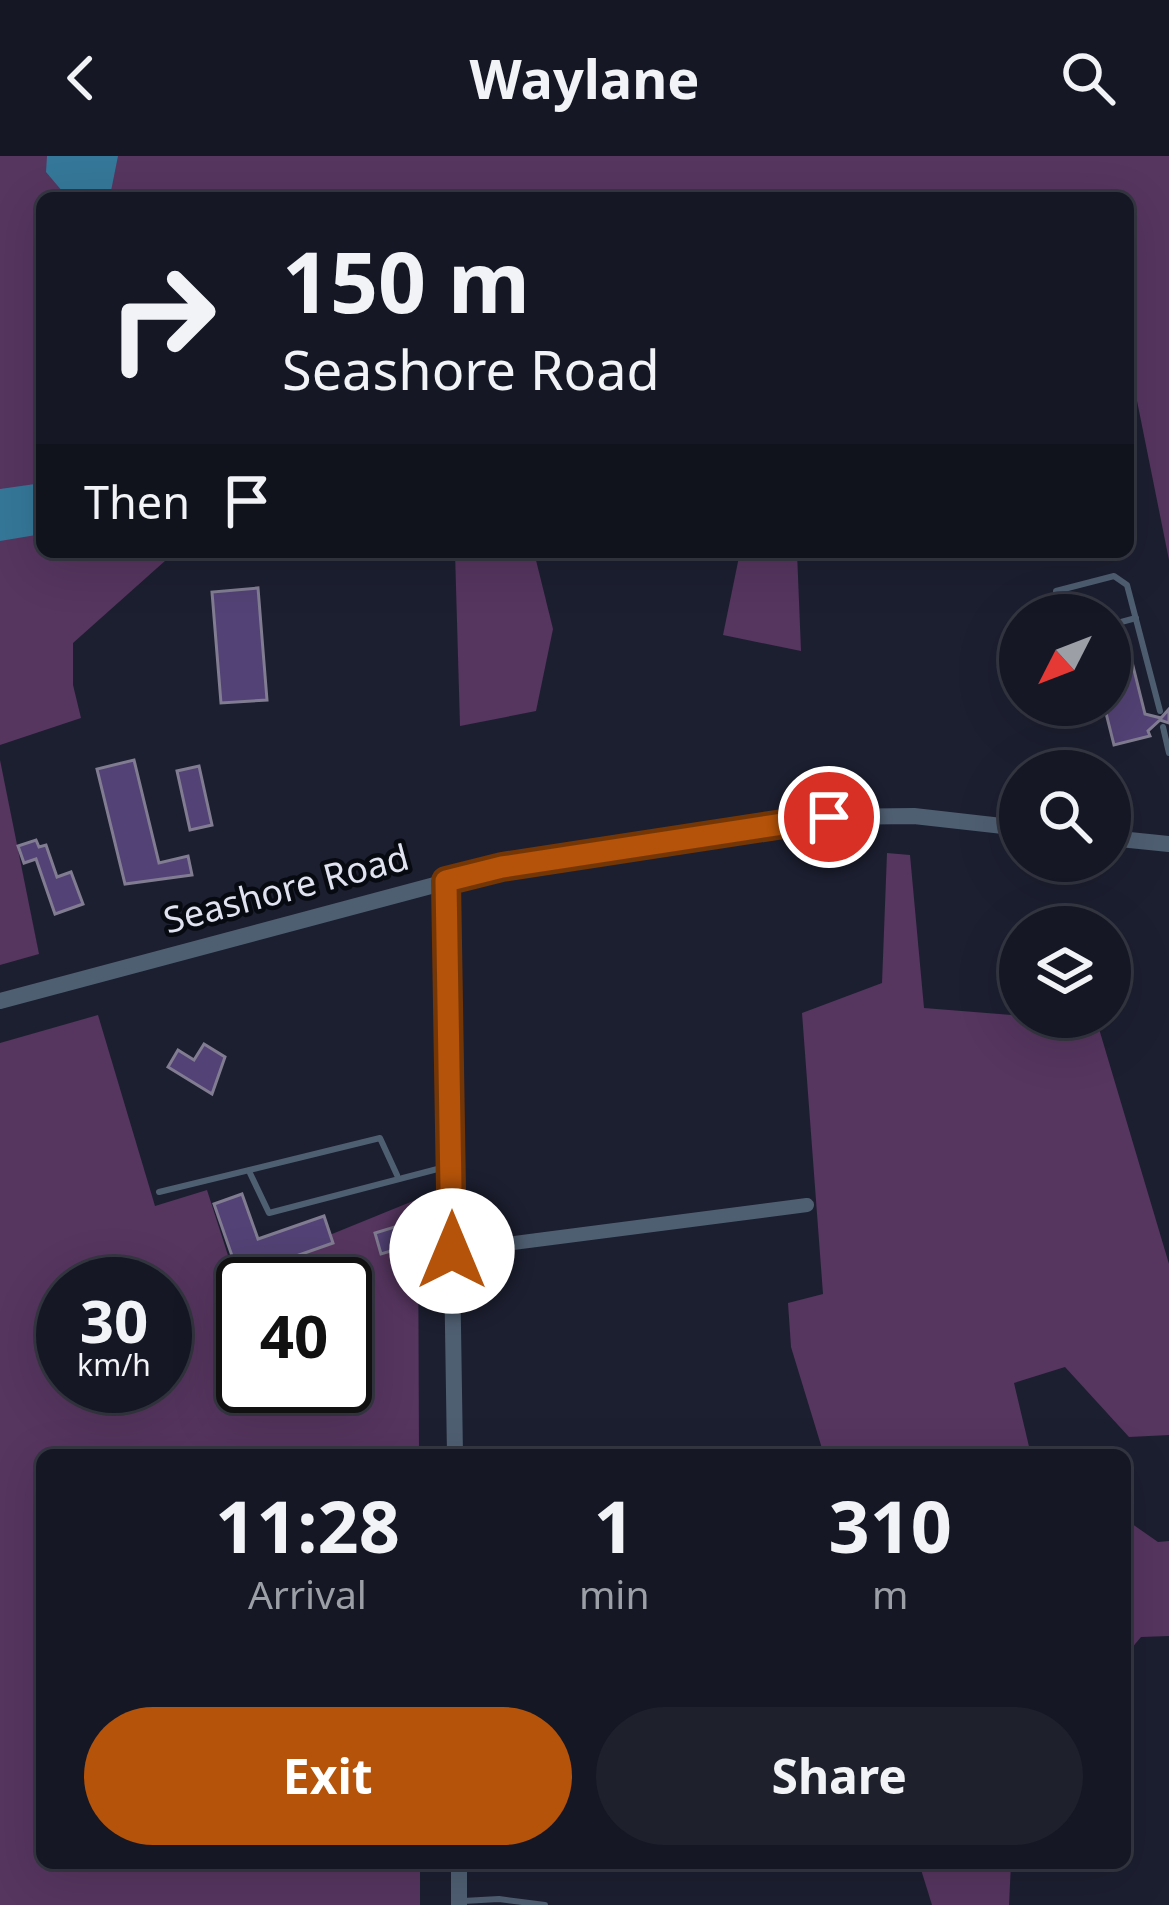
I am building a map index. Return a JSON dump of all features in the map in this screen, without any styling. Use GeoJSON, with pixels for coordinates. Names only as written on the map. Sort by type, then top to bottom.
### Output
{"type":"FeatureCollection","features":[{"type":"Feature","properties":{"kind":"street","name":"Seashore Road"},"geometry":{"type":"LineString","coordinates":[[0,1001],[502,867],[829,817],[914,816],[999,826]]}},
{"type":"Feature","properties":{"kind":"street"},"geometry":{"type":"LineString","coordinates":[[1131,840],[1169,844]]}},
{"type":"Feature","properties":{"kind":"street"},"geometry":{"type":"LineString","coordinates":[[446,881],[454,1449]]}},
{"type":"Feature","properties":{"kind":"street"},"geometry":{"type":"LineString","coordinates":[[452,1251],[807,1205]]}},
{"type":"Feature","properties":{"kind":"street"},"geometry":{"type":"LineString","coordinates":[[459,1869],[459,1903]]}},
{"type":"Feature","properties":{"kind":"lane"},"geometry":{"type":"LineString","coordinates":[[1056,594],[1114,576],[1127,585],[1129,594]]}},
{"type":"Feature","properties":{"kind":"lane"},"geometry":{"type":"LineString","coordinates":[[1131,600],[1160,711]]}},
{"type":"Feature","properties":{"kind":"lane"},"geometry":{"type":"LineString","coordinates":[[1131,619],[1136,618]]}},
{"type":"Feature","properties":{"kind":"lane"},"geometry":{"type":"LineString","coordinates":[[1163,727],[1169,753]]}},
{"type":"Feature","properties":{"kind":"lane"},"geometry":{"type":"LineString","coordinates":[[159,1192],[380,1138],[397,1175]]}},
{"type":"Feature","properties":{"kind":"lane"},"geometry":{"type":"LineString","coordinates":[[249,1171],[269,1213],[397,1175],[452,1165]]}},
{"type":"Feature","properties":{"kind":"lane"},"geometry":{"type":"LineString","coordinates":[[459,1903],[500,1899],[545,1905]]}},
{"type":"Feature","properties":{"kind":"shaded area"},"geometry":{"type":"Polygon","coordinates":[[[0,156],[1169,156],[1169,560],[1134,386],[1134,192],[36,192],[36,558],[168,558],[73,643],[73,685],[81,718],[0,745],[0,156]]]}},
{"type":"Feature","properties":{"kind":"shaded area"},"geometry":{"type":"Polygon","coordinates":[[[455,558],[535,558],[553,629],[536,711],[460,726],[455,558]]]}},
{"type":"Feature","properties":{"kind":"shaded area"},"geometry":{"type":"Polygon","coordinates":[[[739,558],[797,558],[801,651],[723,635],[739,558]]]}},
{"type":"Feature","properties":{"kind":"shaded area"},"geometry":{"type":"Polygon","coordinates":[[[0,760],[39,954],[0,965],[0,760]]]}},
{"type":"Feature","properties":{"kind":"shaded area"},"geometry":{"type":"Polygon","coordinates":[[[887,853],[910,855],[924,1008],[999,1014],[999,1038],[1102,1038],[1169,1264],[1169,1435],[1129,1437],[1065,1367],[1014,1383],[1030,1449],[822,1449],[791,1347],[788,1303],[823,1294],[802,1013],[882,983],[887,853]]]}},
{"type":"Feature","properties":{"kind":"shaded area"},"geometry":{"type":"Polygon","coordinates":[[[98,1015],[155,1206],[207,1190],[229,1257],[216,1257],[216,1413],[372,1413],[372,1257],[276,1257],[418,1199],[419,1449],[36,1449],[36,1869],[420,1869],[420,1905],[0,1905],[0,1043],[98,1015]]]}},
{"type":"Feature","properties":{"kind":"shaded area"},"geometry":{"type":"Polygon","coordinates":[[[1131,1523],[1158,1542],[1169,1541],[1169,1636],[1141,1637],[1131,1649],[1131,1523]]]}},
{"type":"Feature","properties":{"kind":"shaded area"},"geometry":{"type":"Polygon","coordinates":[[[921,1869],[1011,1869],[1009,1905],[932,1905],[921,1869]]]}},
{"type":"Feature","properties":{"kind":"water"},"geometry":{"type":"Polygon","coordinates":[[[47,156],[118,156],[109,192],[63,192],[46,172],[47,156]]]}},
{"type":"Feature","properties":{"kind":"water"},"geometry":{"type":"Polygon","coordinates":[[[36,484],[36,535],[0,541],[0,489],[36,484]]]}},
{"type":"Feature","properties":{"kind":"building"},"geometry":{"type":"Polygon","coordinates":[[[258,588],[267,700],[221,703],[212,592],[258,588]]]}},
{"type":"Feature","properties":{"kind":"building"},"geometry":{"type":"Polygon","coordinates":[[[1131,662],[1145,714],[1161,718],[1169,709],[1169,723],[1160,720],[1148,731],[1150,736],[1114,745],[1109,726],[1131,726],[1131,662]]]}},
{"type":"Feature","properties":{"kind":"building"},"geometry":{"type":"Polygon","coordinates":[[[134,760],[159,863],[188,856],[192,875],[125,884],[97,769],[134,760]]]}},
{"type":"Feature","properties":{"kind":"building"},"geometry":{"type":"Polygon","coordinates":[[[199,766],[212,825],[190,830],[177,771],[199,766]]]}},
{"type":"Feature","properties":{"kind":"building"},"geometry":{"type":"Polygon","coordinates":[[[36,840],[39,847],[46,845],[57,877],[71,872],[83,904],[55,914],[36,859],[24,863],[18,846],[36,840]]]}},
{"type":"Feature","properties":{"kind":"building"},"geometry":{"type":"Polygon","coordinates":[[[204,1044],[225,1057],[212,1094],[168,1067],[178,1050],[194,1060],[204,1044]]]}},
{"type":"Feature","properties":{"kind":"building"},"geometry":{"type":"Polygon","coordinates":[[[242,1194],[258,1239],[324,1216],[333,1243],[293,1257],[232,1257],[214,1204],[242,1194]]]}},
{"type":"Feature","properties":{"kind":"building"},"geometry":{"type":"Polygon","coordinates":[[[401,1225],[408,1246],[381,1254],[375,1233],[401,1225]]]}},
{"type":"Feature","properties":{"kind":"route"},"geometry":{"type":"LineString","coordinates":[[452,1251],[446,881],[502,867],[829,817]]}}]}
